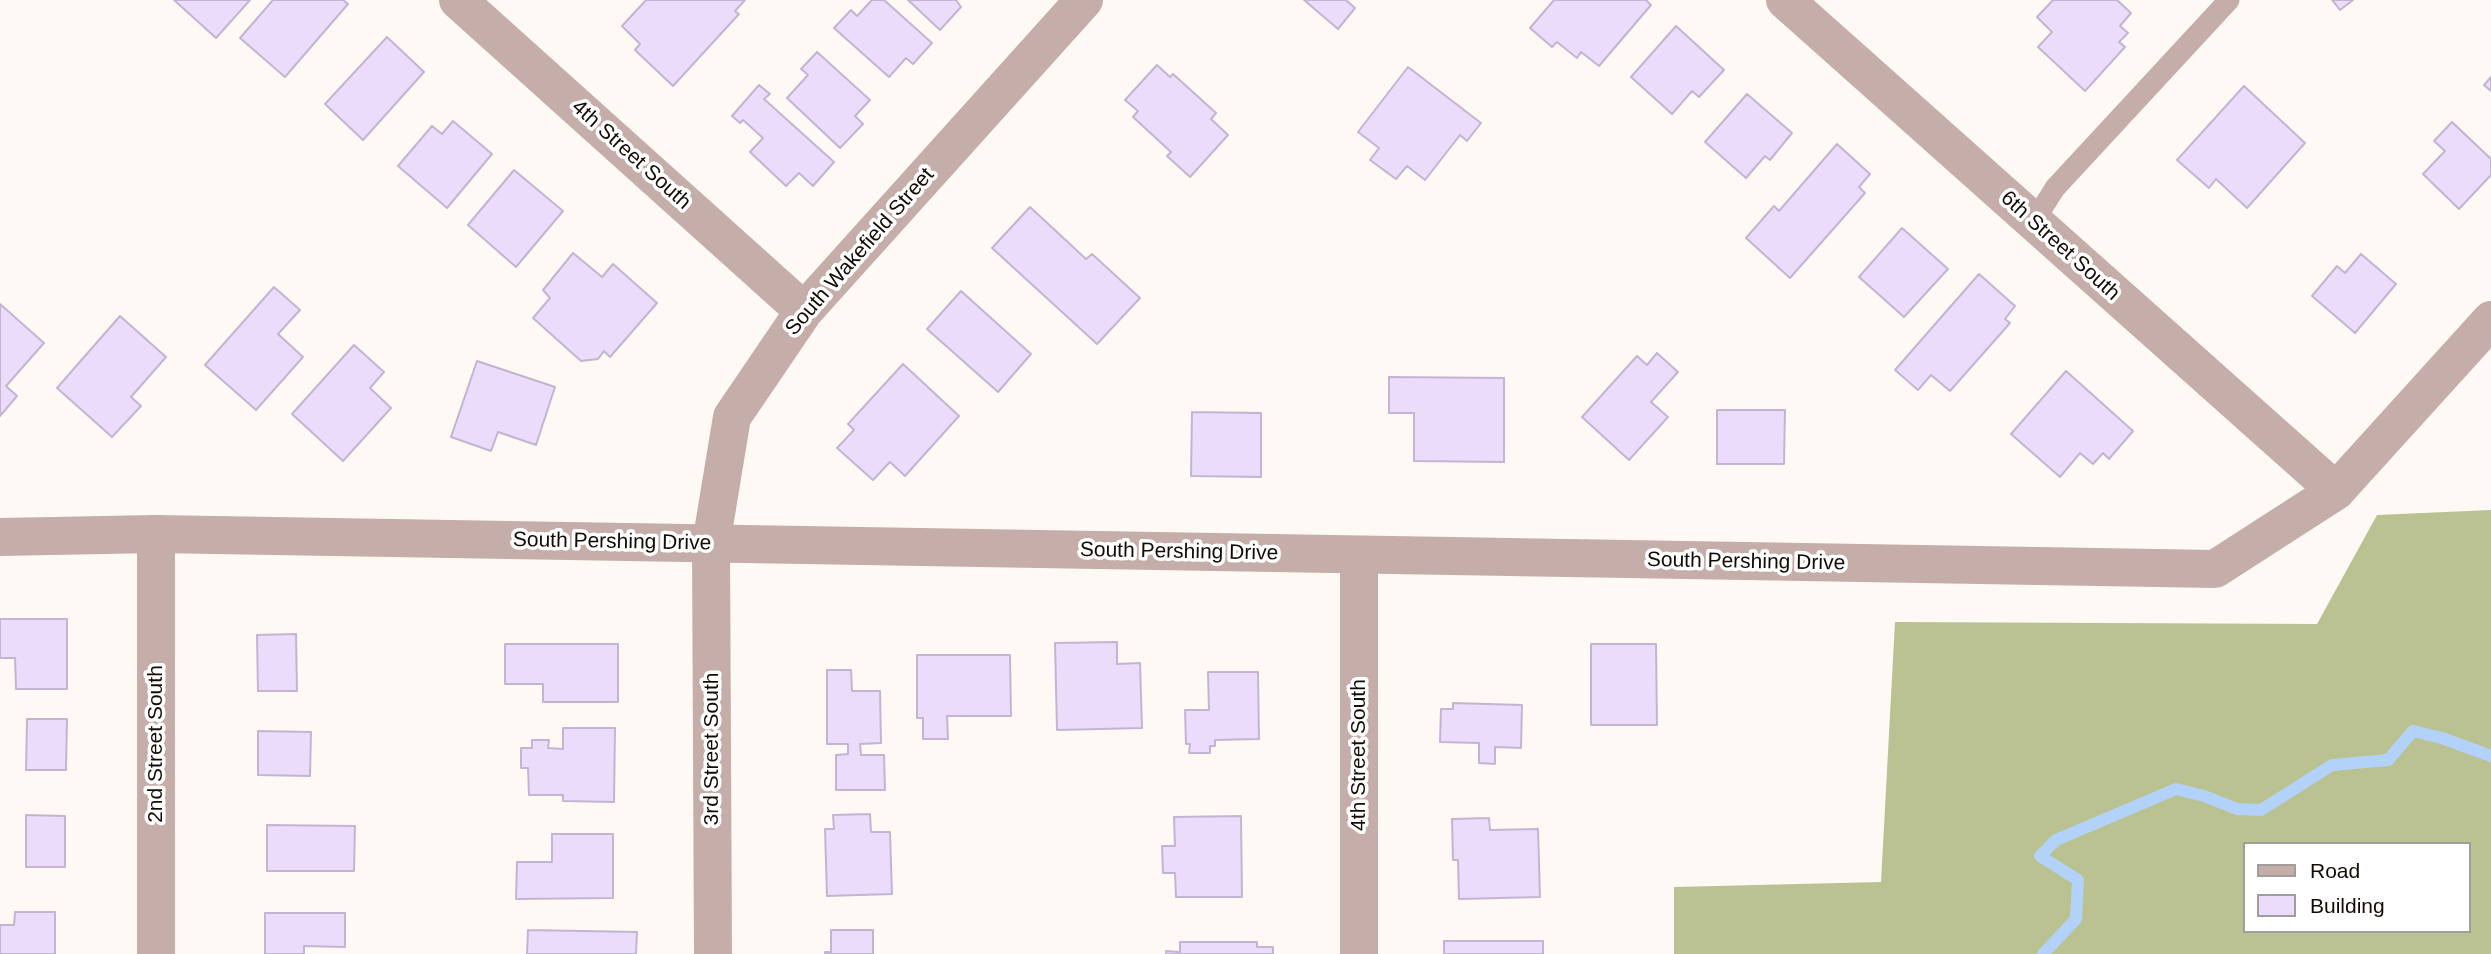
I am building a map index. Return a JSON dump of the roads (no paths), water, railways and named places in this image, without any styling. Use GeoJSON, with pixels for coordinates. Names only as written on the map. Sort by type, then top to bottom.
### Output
{"type":"FeatureCollection","features":[{"type":"Feature","properties":{"kind":"street","name":"4th Street South"},"geometry":{"type":"LineString","coordinates":[[458,0],[804,310]]}},
{"type":"Feature","properties":{"kind":"street","name":"South Wakefield Street"},"geometry":{"type":"LineString","coordinates":[[711,544],[732,417],[804,310],[1084,0]]}},
{"type":"Feature","properties":{"kind":"street","name":"6th Street South"},"geometry":{"type":"LineString","coordinates":[[1784,0],[2336,491]]}},
{"type":"Feature","properties":{"kind":"street","name":"South Pershing Drive"},"geometry":{"type":"LineString","coordinates":[[0,537],[156,534],[2216,569],[2336,491],[2491,320]]}},
{"type":"Feature","properties":{"kind":"street","name":"2nd Street South"},"geometry":{"type":"LineString","coordinates":[[156,534],[156,954]]}},
{"type":"Feature","properties":{"kind":"street","name":"3rd Street South"},"geometry":{"type":"LineString","coordinates":[[711,544],[713,954]]}},
{"type":"Feature","properties":{"kind":"street","name":"4th Street South"},"geometry":{"type":"LineString","coordinates":[[1359,556],[1359,954]]}},
{"type":"Feature","properties":{"kind":"lane"},"geometry":{"type":"LineString","coordinates":[[2034,223],[2055,188],[2228,0]]}},
{"type":"Feature","properties":{"kind":"waterway"},"geometry":{"type":"LineString","coordinates":[[2043,954],[2076,919],[2078,880],[2040,856],[2056,840],[2176,789],[2237,809],[2261,810],[2332,765],[2388,760],[2413,731],[2442,738],[2491,756]]}}]}
